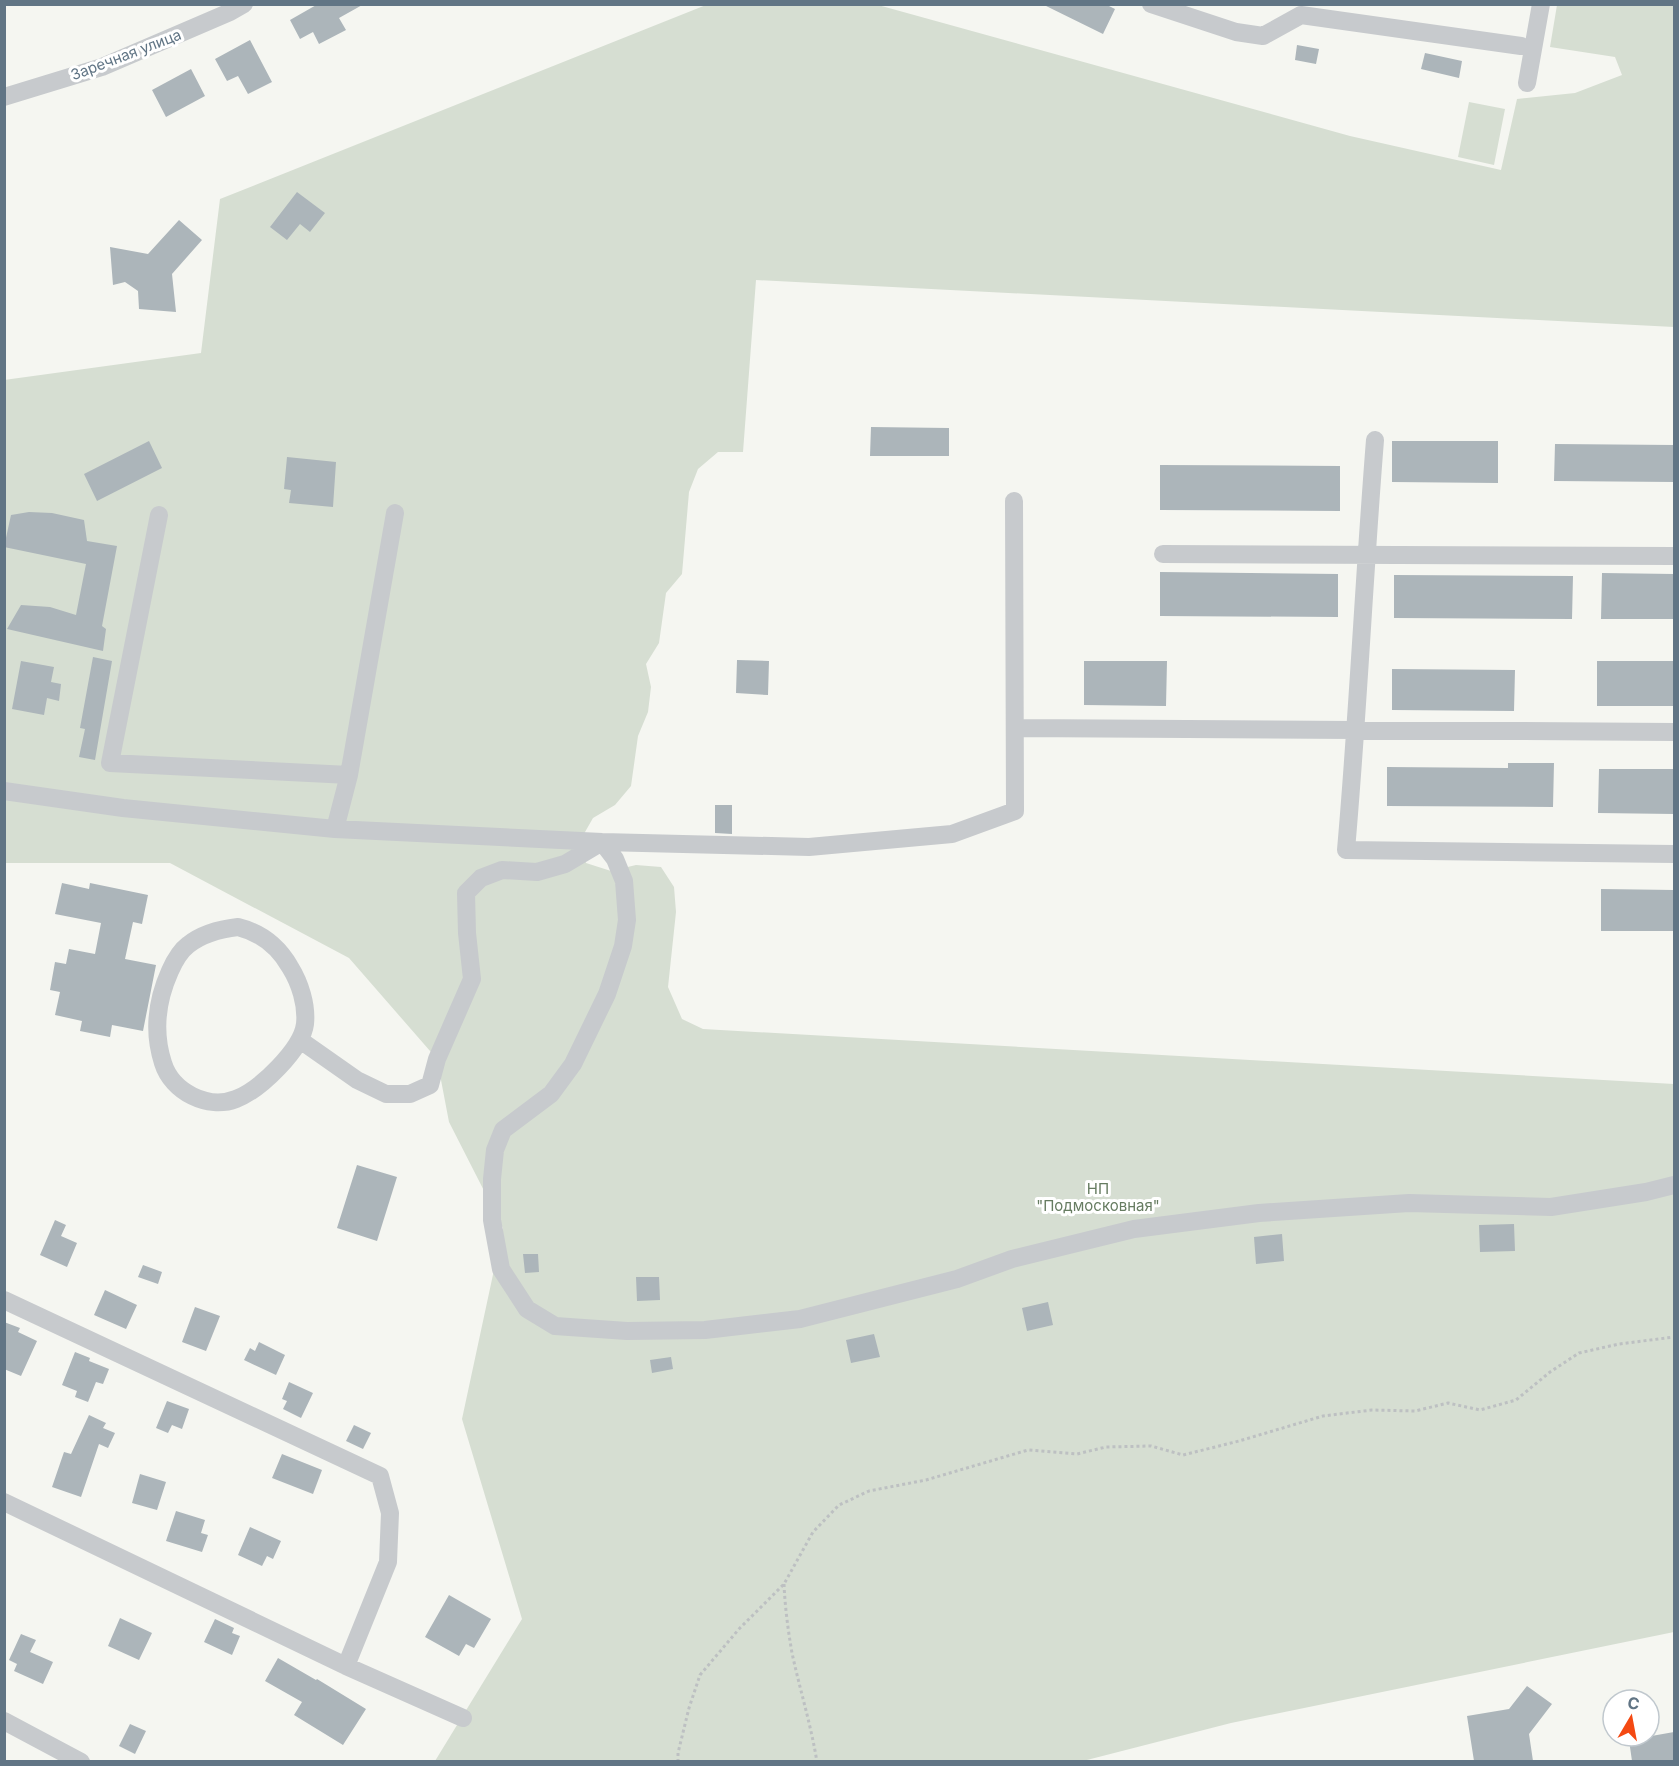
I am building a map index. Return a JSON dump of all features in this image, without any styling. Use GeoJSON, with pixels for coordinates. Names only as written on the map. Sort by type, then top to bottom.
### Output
{"type":"FeatureCollection","features":[{"type":"Feature","properties":{"kind":"street","name":"Заречная улица"},"geometry":{"type":"LineString","coordinates":[[4,97],[102,67],[244,4]]}},
{"type":"Feature","properties":{"kind":"street"},"geometry":{"type":"LineString","coordinates":[[1151,4],[1236,32],[1263,36],[1301,15],[1521,46]]}},
{"type":"Feature","properties":{"kind":"street"},"geometry":{"type":"LineString","coordinates":[[1527,83],[1541,4]]}},
{"type":"Feature","properties":{"kind":"street"},"geometry":{"type":"LineString","coordinates":[[1375,440],[1366,555],[1357,730],[1346,850],[1674,854]]}},
{"type":"Feature","properties":{"kind":"street"},"geometry":{"type":"LineString","coordinates":[[4,791],[123,808],[335,829],[602,842],[808,847],[952,834],[1015,811],[1014,501]]}},
{"type":"Feature","properties":{"kind":"street"},"geometry":{"type":"LineString","coordinates":[[335,829],[349,774],[395,513]]}},
{"type":"Feature","properties":{"kind":"street"},"geometry":{"type":"LineString","coordinates":[[159,515],[110,763],[349,774]]}},
{"type":"Feature","properties":{"kind":"street"},"geometry":{"type":"LineString","coordinates":[[1163,554],[1674,556]]}},
{"type":"Feature","properties":{"kind":"street"},"geometry":{"type":"LineString","coordinates":[[1015,728],[1674,732]]}},
{"type":"Feature","properties":{"kind":"street"},"geometry":{"type":"LineString","coordinates":[[300,1040],[357,1080],[386,1094],[410,1094],[430,1085],[437,1059],[472,979],[466,893],[481,878],[502,870],[537,872],[565,864],[602,842]]}},
{"type":"Feature","properties":{"kind":"street"},"geometry":{"type":"LineString","coordinates":[[602,842],[615,860],[624,881],[627,920],[623,946],[607,994],[573,1064],[551,1094],[503,1130],[495,1150],[492,1179],[492,1220],[501,1269],[527,1309],[555,1326],[627,1331],[705,1330],[800,1318],[946,1281],[1012,1259],[1134,1229],[1259,1213],[1409,1203],[1551,1207],[1646,1192],[1674,1185]]}},
{"type":"Feature","properties":{"kind":"street"},"geometry":{"type":"LineString","coordinates":[[238,927],[254,931],[268,940],[284,956],[295,976],[302,993],[305,1024],[300,1040],[280,1066],[259,1085],[236,1099],[219,1102],[201,1100],[184,1092],[167,1074],[158,1045],[159,1003],[175,961],[187,945],[219,929],[238,927]]}},
{"type":"Feature","properties":{"kind":"street"},"geometry":{"type":"LineString","coordinates":[[4,1300],[380,1476],[390,1513],[388,1562],[346,1666]]}},
{"type":"Feature","properties":{"kind":"street"},"geometry":{"type":"LineString","coordinates":[[4,1502],[346,1666],[463,1718]]}},
{"type":"Feature","properties":{"kind":"street"},"geometry":{"type":"LineString","coordinates":[[6,1725],[81,1761]]}},
{"type":"Feature","properties":{"kind":"path"},"geometry":{"type":"LineString","coordinates":[[678,1761],[686,1719],[700,1675],[739,1629],[784,1584],[813,1532],[839,1505],[869,1491],[926,1480],[1028,1450],[1077,1454],[1106,1447],[1151,1446],[1183,1455],[1323,1416],[1372,1410],[1415,1411],[1448,1403],[1480,1410],[1516,1400],[1550,1372],[1579,1353],[1619,1344],[1674,1337]]}},
{"type":"Feature","properties":{"kind":"path"},"geometry":{"type":"LineString","coordinates":[[784,1584],[793,1654],[812,1729],[817,1761]]}},
{"type":"Feature","properties":{"kind":"green space","name":"НП \"Подмосковная\""},"geometry":{"type":"Polygon","coordinates":[[[706,5],[878,5],[1350,136],[1501,170],[1517,99],[1575,93],[1622,75],[1615,57],[1550,47],[1557,5],[1674,5],[1674,327],[756,280],[743,452],[718,452],[698,469],[689,492],[682,574],[666,593],[659,643],[646,664],[651,687],[648,712],[638,736],[631,786],[615,805],[593,818],[581,839],[586,863],[611,871],[636,865],[661,867],[674,887],[676,912],[668,987],[682,1019],[703,1029],[1674,1084],[1674,1632],[1231,1723],[1083,1761],[435,1761],[522,1619],[462,1419],[503,1228],[449,1122],[437,1059],[349,958],[170,863],[5,863],[4,380],[201,353],[220,199],[706,5]]]}},
{"type":"Feature","properties":{"kind":"green space"},"geometry":{"type":"Polygon","coordinates":[[[1469,102],[1505,109],[1494,165],[1458,157],[1469,102]]]}},
{"type":"Feature","properties":{"kind":"building"},"geometry":{"type":"Polygon","coordinates":[[[318,4],[364,4],[339,18],[346,30],[319,44],[313,32],[300,39],[290,20],[318,4]]]}},
{"type":"Feature","properties":{"kind":"building"},"geometry":{"type":"Polygon","coordinates":[[[1042,4],[1105,4],[1115,9],[1103,34],[1042,4]]]}},
{"type":"Feature","properties":{"kind":"building"},"geometry":{"type":"Polygon","coordinates":[[[250,40],[272,82],[248,94],[238,76],[227,81],[215,59],[250,40]]]}},
{"type":"Feature","properties":{"kind":"building"},"geometry":{"type":"Polygon","coordinates":[[[1297,45],[1319,49],[1316,64],[1295,60],[1297,45]]]}},
{"type":"Feature","properties":{"kind":"building"},"geometry":{"type":"Polygon","coordinates":[[[1425,53],[1462,61],[1459,78],[1421,69],[1425,53]]]}},
{"type":"Feature","properties":{"kind":"building"},"geometry":{"type":"Polygon","coordinates":[[[191,69],[205,96],[166,117],[152,90],[191,69]]]}},
{"type":"Feature","properties":{"kind":"building"},"geometry":{"type":"Polygon","coordinates":[[[297,192],[325,213],[310,232],[300,224],[287,240],[270,227],[297,192]]]}},
{"type":"Feature","properties":{"kind":"building"},"geometry":{"type":"Polygon","coordinates":[[[179,220],[202,240],[172,274],[176,312],[139,309],[138,291],[125,282],[113,285],[110,247],[148,254],[179,220]]]}},
{"type":"Feature","properties":{"kind":"building"},"geometry":{"type":"Polygon","coordinates":[[[871,427],[949,428],[949,456],[870,456],[871,427]]]}},
{"type":"Feature","properties":{"kind":"building"},"geometry":{"type":"Polygon","coordinates":[[[149,441],[162,468],[97,501],[84,474],[149,441]]]}},
{"type":"Feature","properties":{"kind":"building"},"geometry":{"type":"Polygon","coordinates":[[[1392,441],[1498,441],[1498,483],[1392,482],[1392,441]]]}},
{"type":"Feature","properties":{"kind":"building"},"geometry":{"type":"Polygon","coordinates":[[[1555,444],[1674,445],[1674,482],[1554,481],[1555,444]]]}},
{"type":"Feature","properties":{"kind":"building"},"geometry":{"type":"Polygon","coordinates":[[[287,457],[336,462],[333,507],[289,503],[291,490],[284,489],[287,457]]]}},
{"type":"Feature","properties":{"kind":"building"},"geometry":{"type":"Polygon","coordinates":[[[1160,465],[1340,466],[1340,511],[1160,510],[1160,465]]]}},
{"type":"Feature","properties":{"kind":"building"},"geometry":{"type":"Polygon","coordinates":[[[29,512],[52,513],[84,520],[87,541],[117,546],[102,626],[106,629],[103,651],[7,629],[21,605],[50,607],[76,615],[86,564],[4,547],[11,515],[29,512]]]}},
{"type":"Feature","properties":{"kind":"building"},"geometry":{"type":"Polygon","coordinates":[[[1160,572],[1338,574],[1338,617],[1160,616],[1160,572]]]}},
{"type":"Feature","properties":{"kind":"building"},"geometry":{"type":"Polygon","coordinates":[[[1602,573],[1674,574],[1674,619],[1601,619],[1602,573]]]}},
{"type":"Feature","properties":{"kind":"building"},"geometry":{"type":"Polygon","coordinates":[[[1394,575],[1573,576],[1572,619],[1394,618],[1394,575]]]}},
{"type":"Feature","properties":{"kind":"building"},"geometry":{"type":"Polygon","coordinates":[[[93,657],[112,661],[95,760],[79,757],[85,729],[80,728],[93,657]]]}},
{"type":"Feature","properties":{"kind":"building"},"geometry":{"type":"Polygon","coordinates":[[[737,660],[769,661],[768,695],[736,693],[737,660]]]}},
{"type":"Feature","properties":{"kind":"building"},"geometry":{"type":"Polygon","coordinates":[[[21,661],[54,667],[51,682],[61,684],[59,701],[47,698],[44,715],[12,709],[21,661]]]}},
{"type":"Feature","properties":{"kind":"building"},"geometry":{"type":"Polygon","coordinates":[[[1084,661],[1167,661],[1166,706],[1084,705],[1084,661]]]}},
{"type":"Feature","properties":{"kind":"building"},"geometry":{"type":"Polygon","coordinates":[[[1597,661],[1674,661],[1674,706],[1597,706],[1597,661]]]}},
{"type":"Feature","properties":{"kind":"building"},"geometry":{"type":"Polygon","coordinates":[[[1392,669],[1515,670],[1514,711],[1392,710],[1392,669]]]}},
{"type":"Feature","properties":{"kind":"building"},"geometry":{"type":"Polygon","coordinates":[[[1508,763],[1554,763],[1553,807],[1387,806],[1387,767],[1508,768],[1508,763]]]}},
{"type":"Feature","properties":{"kind":"building"},"geometry":{"type":"Polygon","coordinates":[[[1599,769],[1674,769],[1674,814],[1598,813],[1599,769]]]}},
{"type":"Feature","properties":{"kind":"building"},"geometry":{"type":"Polygon","coordinates":[[[715,805],[732,805],[732,834],[715,833],[715,805]]]}},
{"type":"Feature","properties":{"kind":"building"},"geometry":{"type":"Polygon","coordinates":[[[62,883],[89,889],[90,883],[148,895],[142,924],[133,922],[125,959],[156,965],[143,1031],[112,1025],[110,1037],[80,1031],[82,1021],[55,1015],[60,992],[50,990],[55,962],[66,964],[69,949],[95,954],[101,923],[55,914],[62,883]]]}},
{"type":"Feature","properties":{"kind":"building"},"geometry":{"type":"Polygon","coordinates":[[[1601,889],[1674,890],[1674,931],[1601,931],[1601,889]]]}},
{"type":"Feature","properties":{"kind":"building"},"geometry":{"type":"Polygon","coordinates":[[[357,1165],[397,1177],[377,1241],[337,1228],[357,1165]]]}},
{"type":"Feature","properties":{"kind":"building"},"geometry":{"type":"Polygon","coordinates":[[[55,1220],[66,1225],[61,1236],[77,1243],[67,1267],[40,1255],[55,1220]]]}},
{"type":"Feature","properties":{"kind":"building"},"geometry":{"type":"Polygon","coordinates":[[[1514,1224],[1515,1251],[1480,1252],[1479,1225],[1514,1224]]]}},
{"type":"Feature","properties":{"kind":"building"},"geometry":{"type":"Polygon","coordinates":[[[1282,1234],[1284,1261],[1256,1264],[1254,1237],[1282,1234]]]}},
{"type":"Feature","properties":{"kind":"building"},"geometry":{"type":"Polygon","coordinates":[[[523,1254],[538,1254],[539,1272],[525,1273],[523,1254]]]}},
{"type":"Feature","properties":{"kind":"building"},"geometry":{"type":"Polygon","coordinates":[[[143,1265],[162,1272],[158,1284],[138,1277],[143,1265]]]}},
{"type":"Feature","properties":{"kind":"building"},"geometry":{"type":"Polygon","coordinates":[[[636,1277],[659,1277],[660,1300],[637,1301],[636,1277]]]}},
{"type":"Feature","properties":{"kind":"building"},"geometry":{"type":"Polygon","coordinates":[[[105,1290],[137,1305],[126,1329],[94,1315],[105,1290]]]}},
{"type":"Feature","properties":{"kind":"building"},"geometry":{"type":"Polygon","coordinates":[[[1048,1302],[1053,1325],[1027,1331],[1022,1308],[1048,1302]]]}},
{"type":"Feature","properties":{"kind":"building"},"geometry":{"type":"Polygon","coordinates":[[[195,1307],[220,1316],[206,1351],[182,1342],[195,1307]]]}},
{"type":"Feature","properties":{"kind":"building"},"geometry":{"type":"Polygon","coordinates":[[[4,1322],[20,1328],[18,1332],[37,1341],[21,1376],[4,1369],[4,1322]]]}},
{"type":"Feature","properties":{"kind":"building"},"geometry":{"type":"Polygon","coordinates":[[[874,1334],[880,1357],[851,1363],[846,1340],[874,1334]]]}},
{"type":"Feature","properties":{"kind":"building"},"geometry":{"type":"Polygon","coordinates":[[[259,1342],[285,1355],[276,1375],[244,1360],[250,1348],[255,1351],[259,1342]]]}},
{"type":"Feature","properties":{"kind":"building"},"geometry":{"type":"Polygon","coordinates":[[[75,1352],[109,1369],[103,1384],[96,1382],[88,1402],[75,1397],[77,1391],[62,1385],[75,1352]]]}},
{"type":"Feature","properties":{"kind":"building"},"geometry":{"type":"Polygon","coordinates":[[[671,1357],[673,1369],[652,1373],[650,1360],[671,1357]]]}},
{"type":"Feature","properties":{"kind":"building"},"geometry":{"type":"Polygon","coordinates":[[[289,1382],[313,1393],[301,1418],[283,1409],[287,1401],[282,1399],[289,1382]]]}},
{"type":"Feature","properties":{"kind":"building"},"geometry":{"type":"Polygon","coordinates":[[[167,1401],[189,1409],[182,1429],[172,1425],[168,1433],[156,1428],[167,1401]]]}},
{"type":"Feature","properties":{"kind":"building"},"geometry":{"type":"Polygon","coordinates":[[[89,1415],[106,1423],[103,1428],[115,1433],[108,1448],[99,1444],[81,1497],[52,1487],[64,1452],[71,1454],[89,1415]]]}},
{"type":"Feature","properties":{"kind":"building"},"geometry":{"type":"Polygon","coordinates":[[[354,1425],[371,1433],[363,1449],[346,1441],[354,1425]]]}},
{"type":"Feature","properties":{"kind":"building"},"geometry":{"type":"Polygon","coordinates":[[[282,1454],[322,1470],[313,1494],[272,1478],[282,1454]]]}},
{"type":"Feature","properties":{"kind":"building"},"geometry":{"type":"Polygon","coordinates":[[[140,1474],[166,1482],[157,1510],[132,1503],[140,1474]]]}},
{"type":"Feature","properties":{"kind":"building"},"geometry":{"type":"Polygon","coordinates":[[[176,1511],[205,1520],[201,1533],[208,1535],[202,1552],[166,1541],[176,1511]]]}},
{"type":"Feature","properties":{"kind":"building"},"geometry":{"type":"Polygon","coordinates":[[[250,1527],[281,1541],[273,1559],[267,1556],[262,1566],[238,1555],[250,1527]]]}},
{"type":"Feature","properties":{"kind":"building"},"geometry":{"type":"Polygon","coordinates":[[[449,1595],[491,1619],[474,1648],[466,1644],[459,1656],[425,1637],[449,1595]]]}},
{"type":"Feature","properties":{"kind":"building"},"geometry":{"type":"Polygon","coordinates":[[[120,1618],[152,1633],[139,1660],[108,1646],[120,1618]]]}},
{"type":"Feature","properties":{"kind":"building"},"geometry":{"type":"Polygon","coordinates":[[[215,1619],[234,1628],[232,1633],[240,1636],[232,1655],[204,1642],[215,1619]]]}},
{"type":"Feature","properties":{"kind":"building"},"geometry":{"type":"Polygon","coordinates":[[[21,1634],[36,1640],[30,1652],[53,1662],[43,1684],[14,1671],[17,1664],[9,1660],[21,1634]]]}},
{"type":"Feature","properties":{"kind":"building"},"geometry":{"type":"Polygon","coordinates":[[[278,1658],[366,1709],[343,1745],[294,1715],[302,1702],[265,1681],[278,1658]]]}},
{"type":"Feature","properties":{"kind":"building"},"geometry":{"type":"Polygon","coordinates":[[[1527,1686],[1552,1704],[1529,1734],[1533,1761],[1474,1761],[1467,1716],[1509,1709],[1527,1686]]]}},
{"type":"Feature","properties":{"kind":"building"},"geometry":{"type":"Polygon","coordinates":[[[130,1724],[146,1731],[135,1754],[119,1746],[130,1724]]]}},
{"type":"Feature","properties":{"kind":"building"},"geometry":{"type":"Polygon","coordinates":[[[1674,1732],[1674,1761],[1632,1761],[1630,1748],[1661,1748],[1661,1734],[1674,1732]]]}}]}
